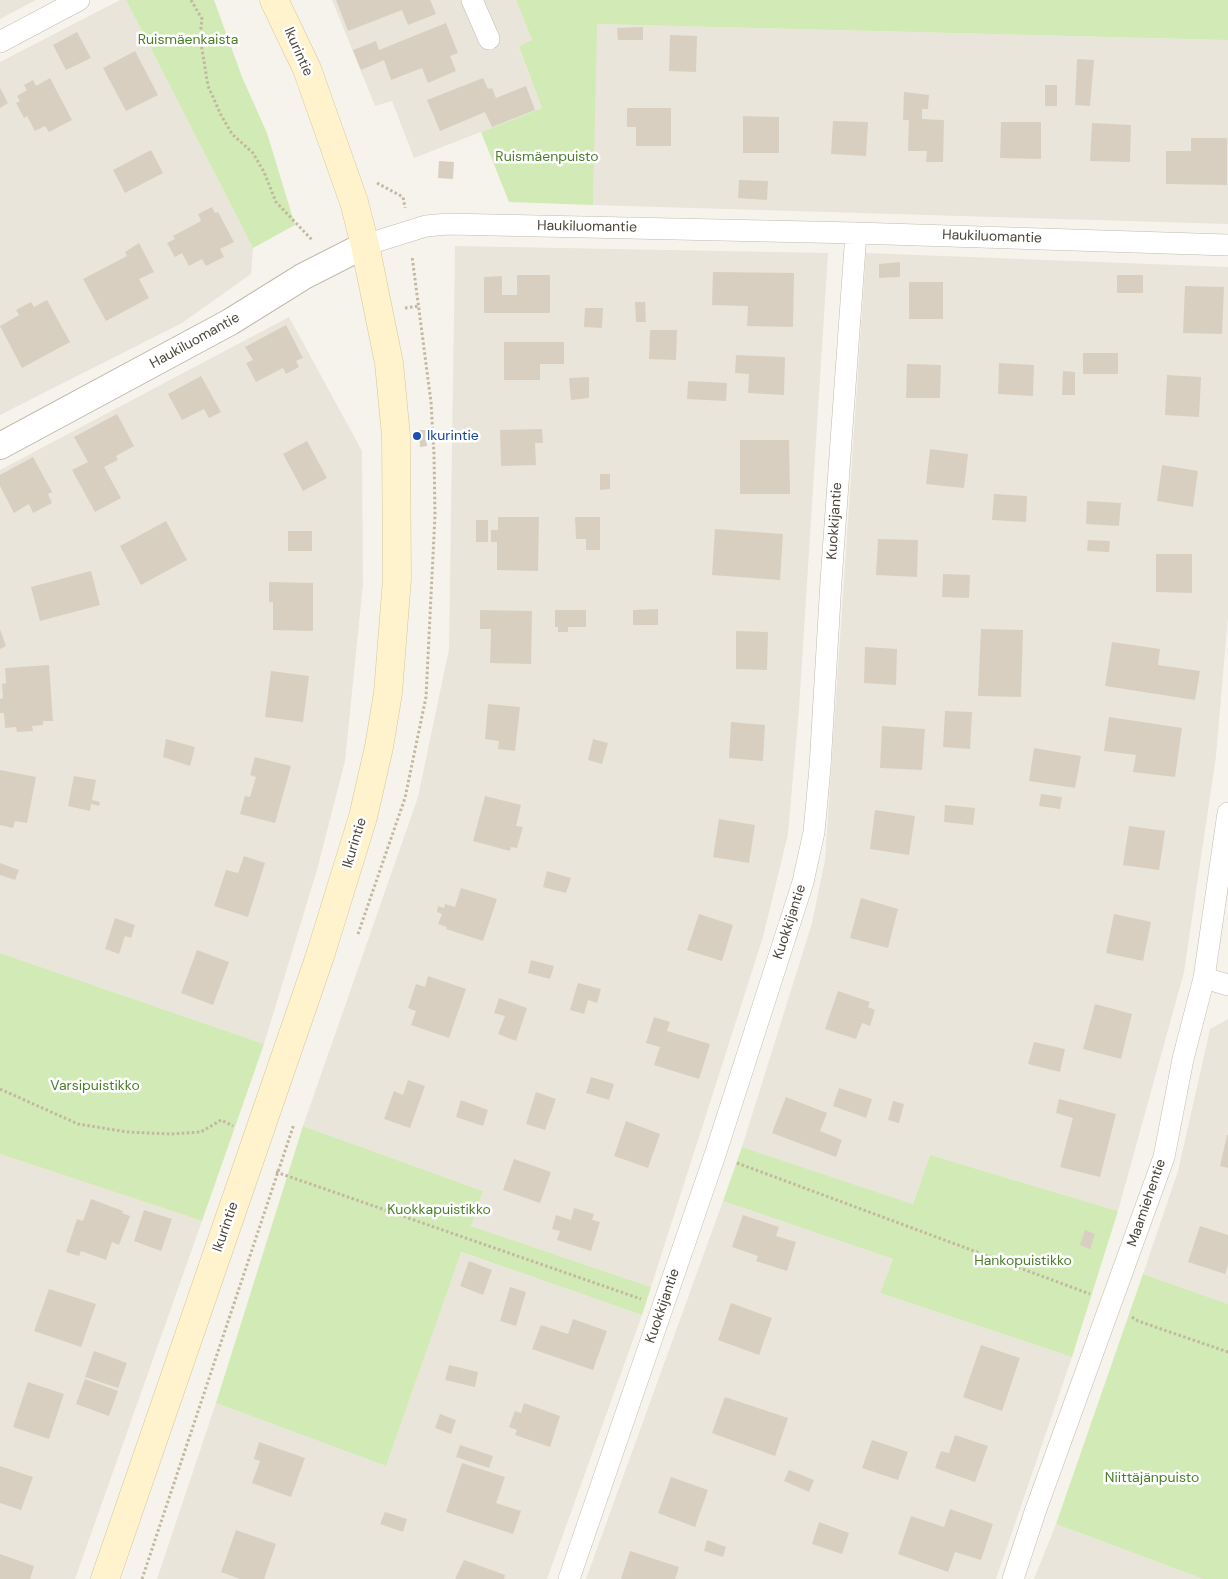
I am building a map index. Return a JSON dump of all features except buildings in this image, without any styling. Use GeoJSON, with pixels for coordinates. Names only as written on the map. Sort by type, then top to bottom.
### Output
{"type":"FeatureCollection","features":[{"type":"Feature","properties":{"kind":"main road","name":"Ikurintie"},"geometry":{"type":"LineString","coordinates":[[105,1579],[320,956],[364,816],[379,747],[388,693],[396,579],[396,436],[389,362],[366,245],[354,202],[307,69],[274,0]]}},
{"type":"Feature","properties":{"kind":"street"},"geometry":{"type":"LineString","coordinates":[[0,42],[79,0]]}},
{"type":"Feature","properties":{"kind":"street"},"geometry":{"type":"LineString","coordinates":[[472,0],[489,39]]}},
{"type":"Feature","properties":{"kind":"street","name":"Haukiluomantie"},"geometry":{"type":"LineString","coordinates":[[0,446],[230,322],[304,276],[366,245],[409,231],[448,224],[856,233],[1228,245]]}},
{"type":"Feature","properties":{"kind":"street","name":"Kuokkijantie"},"geometry":{"type":"LineString","coordinates":[[568,1579],[715,1155],[803,882],[814,832],[856,233]]}},
{"type":"Feature","properties":{"kind":"street","name":"Maamiehentie"},"geometry":{"type":"LineString","coordinates":[[1013,1579],[1164,1157],[1183,1059],[1204,978],[1228,813]]}},
{"type":"Feature","properties":{"kind":"street"},"geometry":{"type":"LineString","coordinates":[[1204,978],[1228,985]]}},
{"type":"Feature","properties":{"kind":"path"},"geometry":{"type":"LineString","coordinates":[[191,0],[202,19],[200,37],[208,86],[220,115],[232,134],[253,153],[264,172],[276,202],[332,262]]}},
{"type":"Feature","properties":{"kind":"path"},"geometry":{"type":"LineString","coordinates":[[356,940],[405,798],[426,697],[435,515],[431,402],[403,196],[377,183],[370,176]]}},
{"type":"Feature","properties":{"kind":"path"},"geometry":{"type":"LineString","coordinates":[[0,1089],[78,1124],[127,1132],[171,1134],[200,1132],[221,1120],[256,1139]]}},
{"type":"Feature","properties":{"kind":"path"},"geometry":{"type":"LineString","coordinates":[[142,1579],[296,1118]]}},
{"type":"Feature","properties":{"kind":"path"},"geometry":{"type":"LineString","coordinates":[[715,1155],[1112,1302],[1138,1321],[1228,1352]]}},
{"type":"Feature","properties":{"kind":"path"},"geometry":{"type":"LineString","coordinates":[[277,1173],[663,1306]]}},
{"type":"Feature","properties":{"kind":"shaded area"},"geometry":{"type":"Polygon","coordinates":[[[0,0],[36,0],[0,19],[0,0]]]}},
{"type":"Feature","properties":{"kind":"shaded area"},"geometry":{"type":"Polygon","coordinates":[[[120,0],[126,0],[253,248],[251,274],[182,323],[0,415],[0,62],[120,0]]]}},
{"type":"Feature","properties":{"kind":"shaded area"},"geometry":{"type":"Polygon","coordinates":[[[332,0],[516,0],[532,40],[519,48],[542,108],[414,158],[392,101],[375,106],[332,0]]]}},
{"type":"Feature","properties":{"kind":"shaded area"},"geometry":{"type":"Polygon","coordinates":[[[596,24],[1228,40],[1228,224],[593,205],[596,24]]]}},
{"type":"Feature","properties":{"kind":"shaded area"},"geometry":{"type":"Polygon","coordinates":[[[455,246],[828,253],[799,709],[788,834],[763,937],[651,1287],[471,1226],[483,1191],[303,1126],[418,797],[449,649],[455,246]]]}},
{"type":"Feature","properties":{"kind":"shaded area"},"geometry":{"type":"Polygon","coordinates":[[[866,253],[1228,267],[1228,617],[1216,756],[1184,972],[1118,1211],[930,1155],[913,1204],[742,1147],[812,923],[825,860],[866,253]]]}},
{"type":"Feature","properties":{"kind":"shaded area"},"geometry":{"type":"Polygon","coordinates":[[[289,317],[362,451],[363,584],[345,761],[317,870],[264,1044],[0,953],[0,470],[289,317]]]}},
{"type":"Feature","properties":{"kind":"shaded area"},"geometry":{"type":"Polygon","coordinates":[[[1228,1019],[1228,1304],[1143,1274],[1178,1171],[1210,1029],[1228,1019]]]}},
{"type":"Feature","properties":{"kind":"shaded area"},"geometry":{"type":"Polygon","coordinates":[[[0,1154],[202,1221],[75,1579],[0,1579],[0,1154]]]}},
{"type":"Feature","properties":{"kind":"shaded area"},"geometry":{"type":"Polygon","coordinates":[[[723,1201],[893,1259],[880,1293],[1072,1357],[996,1579],[586,1579],[723,1201]]]}},
{"type":"Feature","properties":{"kind":"shaded area"},"geometry":{"type":"Polygon","coordinates":[[[460,1252],[642,1315],[547,1579],[157,1579],[216,1403],[386,1466],[460,1252]]]}},
{"type":"Feature","properties":{"kind":"shaded area"},"geometry":{"type":"Polygon","coordinates":[[[1056,1524],[1203,1579],[1034,1579],[1056,1524]]]}},
{"type":"Feature","properties":{"kind":"green space","name":"Ruismäenkaista"},"geometry":{"type":"Polygon","coordinates":[[[126,0],[214,0],[242,77],[267,133],[295,225],[253,248],[126,0]]]}},
{"type":"Feature","properties":{"kind":"green space","name":"Ruismäenpuisto"},"geometry":{"type":"Polygon","coordinates":[[[516,0],[1228,0],[1228,40],[597,24],[593,205],[509,202],[481,132],[542,108],[519,47],[532,40],[516,0]]]}},
{"type":"Feature","properties":{"kind":"green space","name":"Varsipuistikko"},"geometry":{"type":"Polygon","coordinates":[[[0,953],[264,1044],[202,1221],[0,1154],[0,953]]]}},
{"type":"Feature","properties":{"kind":"green space","name":"Kuokkapuistikko"},"geometry":{"type":"Polygon","coordinates":[[[303,1126],[483,1191],[471,1226],[651,1287],[642,1315],[461,1252],[386,1466],[216,1403],[303,1126]]]}},
{"type":"Feature","properties":{"kind":"green space","name":"Hankopuistikko"},"geometry":{"type":"Polygon","coordinates":[[[742,1147],[913,1204],[930,1155],[1118,1211],[1072,1357],[880,1293],[893,1259],[723,1201],[742,1147]]]}},
{"type":"Feature","properties":{"kind":"green space","name":"Niittäjänpuisto"},"geometry":{"type":"Polygon","coordinates":[[[1143,1274],[1228,1304],[1228,1579],[1203,1579],[1056,1524],[1143,1274]]]}},
{"type":"Feature","properties":{"kind":"place","name":"Ikurintie"},"geometry":{"type":"Point","coordinates":[417,436]}}]}
